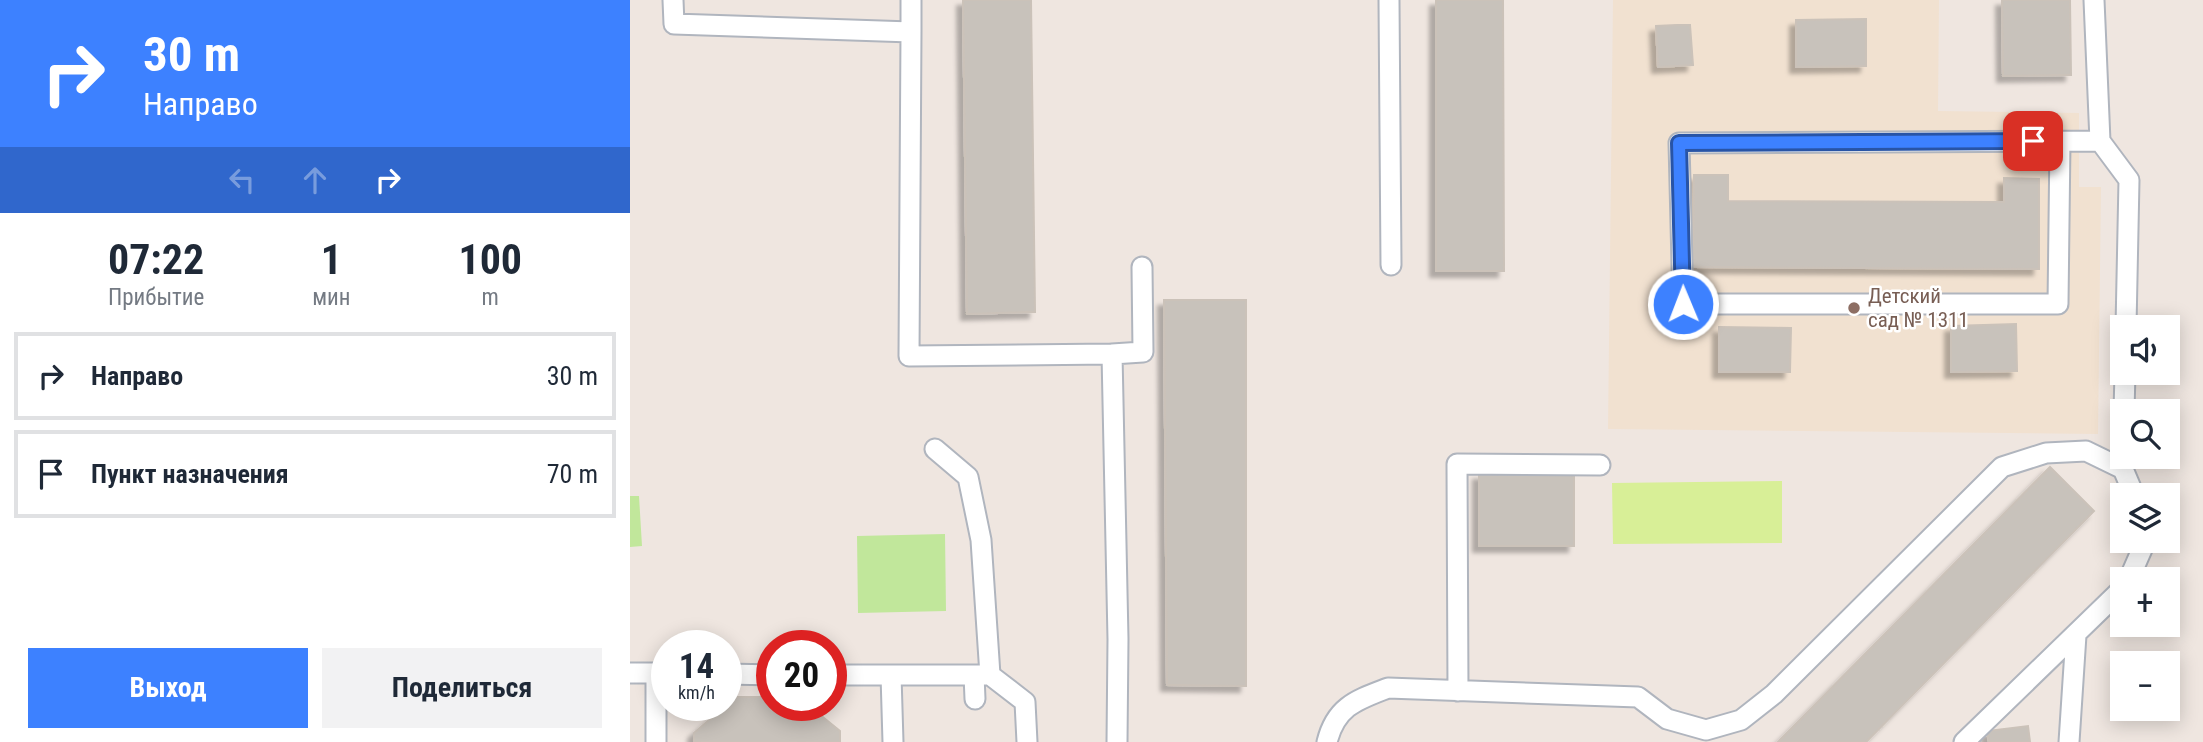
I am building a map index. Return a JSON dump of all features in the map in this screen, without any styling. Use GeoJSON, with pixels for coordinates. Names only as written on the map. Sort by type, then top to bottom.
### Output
{"type":"FeatureCollection","features":[{"type":"Feature","properties":{"kind":"lane"},"geometry":{"type":"LineString","coordinates":[[673,0],[674,24],[911,32]]}},
{"type":"Feature","properties":{"kind":"lane"},"geometry":{"type":"LineString","coordinates":[[911,0],[909,356],[1143,352],[1142,267]]}},
{"type":"Feature","properties":{"kind":"lane"},"geometry":{"type":"LineString","coordinates":[[1389,0],[1391,265]]}},
{"type":"Feature","properties":{"kind":"lane"},"geometry":{"type":"LineString","coordinates":[[2094,0],[2100,141],[2129,180],[2126,315]]}},
{"type":"Feature","properties":{"kind":"lane"},"geometry":{"type":"LineString","coordinates":[[2060,141],[2059,304],[1683,304],[1679,143],[2060,141],[2100,141]]}},
{"type":"Feature","properties":{"kind":"lane"},"geometry":{"type":"LineString","coordinates":[[1112,354],[1118,639],[1116,742]]}},
{"type":"Feature","properties":{"kind":"lane"},"geometry":{"type":"LineString","coordinates":[[935,449],[968,477],[981,540],[982,675],[975,699]]}},
{"type":"Feature","properties":{"kind":"lane"},"geometry":{"type":"LineString","coordinates":[[1326,742],[1331,725],[1353,701],[1388,688],[1638,697],[1667,719],[1706,730],[1741,720],[1774,694],[2001,467],[2046,453],[2085,451],[2110,459]]}},
{"type":"Feature","properties":{"kind":"lane"},"geometry":{"type":"LineString","coordinates":[[1458,691],[1457,464],[1600,465]]}},
{"type":"Feature","properties":{"kind":"lane"},"geometry":{"type":"LineString","coordinates":[[1964,742],[2110,601]]}},
{"type":"Feature","properties":{"kind":"lane"},"geometry":{"type":"LineString","coordinates":[[2069,742],[2076,635]]}},
{"type":"Feature","properties":{"kind":"lane"},"geometry":{"type":"LineString","coordinates":[[630,673],[651,673]]}},
{"type":"Feature","properties":{"kind":"lane"},"geometry":{"type":"LineString","coordinates":[[847,675],[982,675],[1025,702],[1027,742]]}},
{"type":"Feature","properties":{"kind":"lane"},"geometry":{"type":"LineString","coordinates":[[891,675],[893,742]]}},
{"type":"Feature","properties":{"kind":"lane"},"geometry":{"type":"LineString","coordinates":[[656,742],[658,721]]}},
{"type":"Feature","properties":{"kind":"shaded area","name":"Детский сад № 1311"},"geometry":{"type":"Polygon","coordinates":[[[1613,0],[1939,0],[1938,111],[2079,113],[2079,187],[2101,187],[2098,434],[1608,429],[1613,0]]]}},
{"type":"Feature","properties":{"kind":"green space"},"geometry":{"type":"Polygon","coordinates":[[[1782,481],[1782,543],[1613,544],[1612,483],[1782,481]]]}},
{"type":"Feature","properties":{"kind":"green space"},"geometry":{"type":"Polygon","coordinates":[[[630,496],[639,496],[642,546],[630,547],[630,496]]]}},
{"type":"Feature","properties":{"kind":"green space"},"geometry":{"type":"Polygon","coordinates":[[[945,534],[946,611],[858,613],[857,536],[945,534]]]}},
{"type":"Feature","properties":{"kind":"building"},"geometry":{"type":"Polygon","coordinates":[[[963,0],[1031,0],[1035,312],[967,314],[963,0]]]}},
{"type":"Feature","properties":{"kind":"building"},"geometry":{"type":"Polygon","coordinates":[[[1436,0],[1503,0],[1504,271],[1436,271],[1436,0]]]}},
{"type":"Feature","properties":{"kind":"building"},"geometry":{"type":"Polygon","coordinates":[[[2002,0],[2070,0],[2071,75],[2003,76],[2002,0]]]}},
{"type":"Feature","properties":{"kind":"building"},"geometry":{"type":"Polygon","coordinates":[[[1866,19],[1866,66],[1796,67],[1796,20],[1866,19]]]}},
{"type":"Feature","properties":{"kind":"building"},"geometry":{"type":"Polygon","coordinates":[[[1690,25],[1693,65],[1658,67],[1656,26],[1690,25]]]}},
{"type":"Feature","properties":{"kind":"building"},"geometry":{"type":"Polygon","coordinates":[[[1694,175],[1728,175],[1728,201],[2004,202],[2004,178],[2039,179],[2039,269],[1693,267],[1694,175]]]}},
{"type":"Feature","properties":{"kind":"building"},"geometry":{"type":"Polygon","coordinates":[[[1164,300],[1246,300],[1246,686],[1167,685],[1164,300]]]}},
{"type":"Feature","properties":{"kind":"building"},"geometry":{"type":"Polygon","coordinates":[[[2016,324],[2017,371],[1951,372],[1951,326],[2016,324]]]}},
{"type":"Feature","properties":{"kind":"building"},"geometry":{"type":"Polygon","coordinates":[[[1719,327],[1791,328],[1790,372],[1719,372],[1719,327]]]}},
{"type":"Feature","properties":{"kind":"building"},"geometry":{"type":"Polygon","coordinates":[[[2050,467],[2094,511],[1866,742],[1778,742],[2050,467]]]}},
{"type":"Feature","properties":{"kind":"building"},"geometry":{"type":"Polygon","coordinates":[[[1479,474],[1574,474],[1574,546],[1479,546],[1479,474]]]}},
{"type":"Feature","properties":{"kind":"building"},"geometry":{"type":"Polygon","coordinates":[[[742,697],[756,697],[756,721],[828,721],[840,731],[840,742],[694,742],[694,733],[708,721],[742,721],[742,697]]]}},
{"type":"Feature","properties":{"kind":"building"},"geometry":{"type":"Polygon","coordinates":[[[2028,726],[2030,742],[1989,742],[1987,731],[2028,726]]]}},
{"type":"Feature","properties":{"kind":"place","name":"Детский сад № 1311"},"geometry":{"type":"Point","coordinates":[1854,308]}},
{"type":"Feature","properties":{"kind":"route"},"geometry":{"type":"LineString","coordinates":[[1683,304],[1679,143],[2033,141]]}}]}
